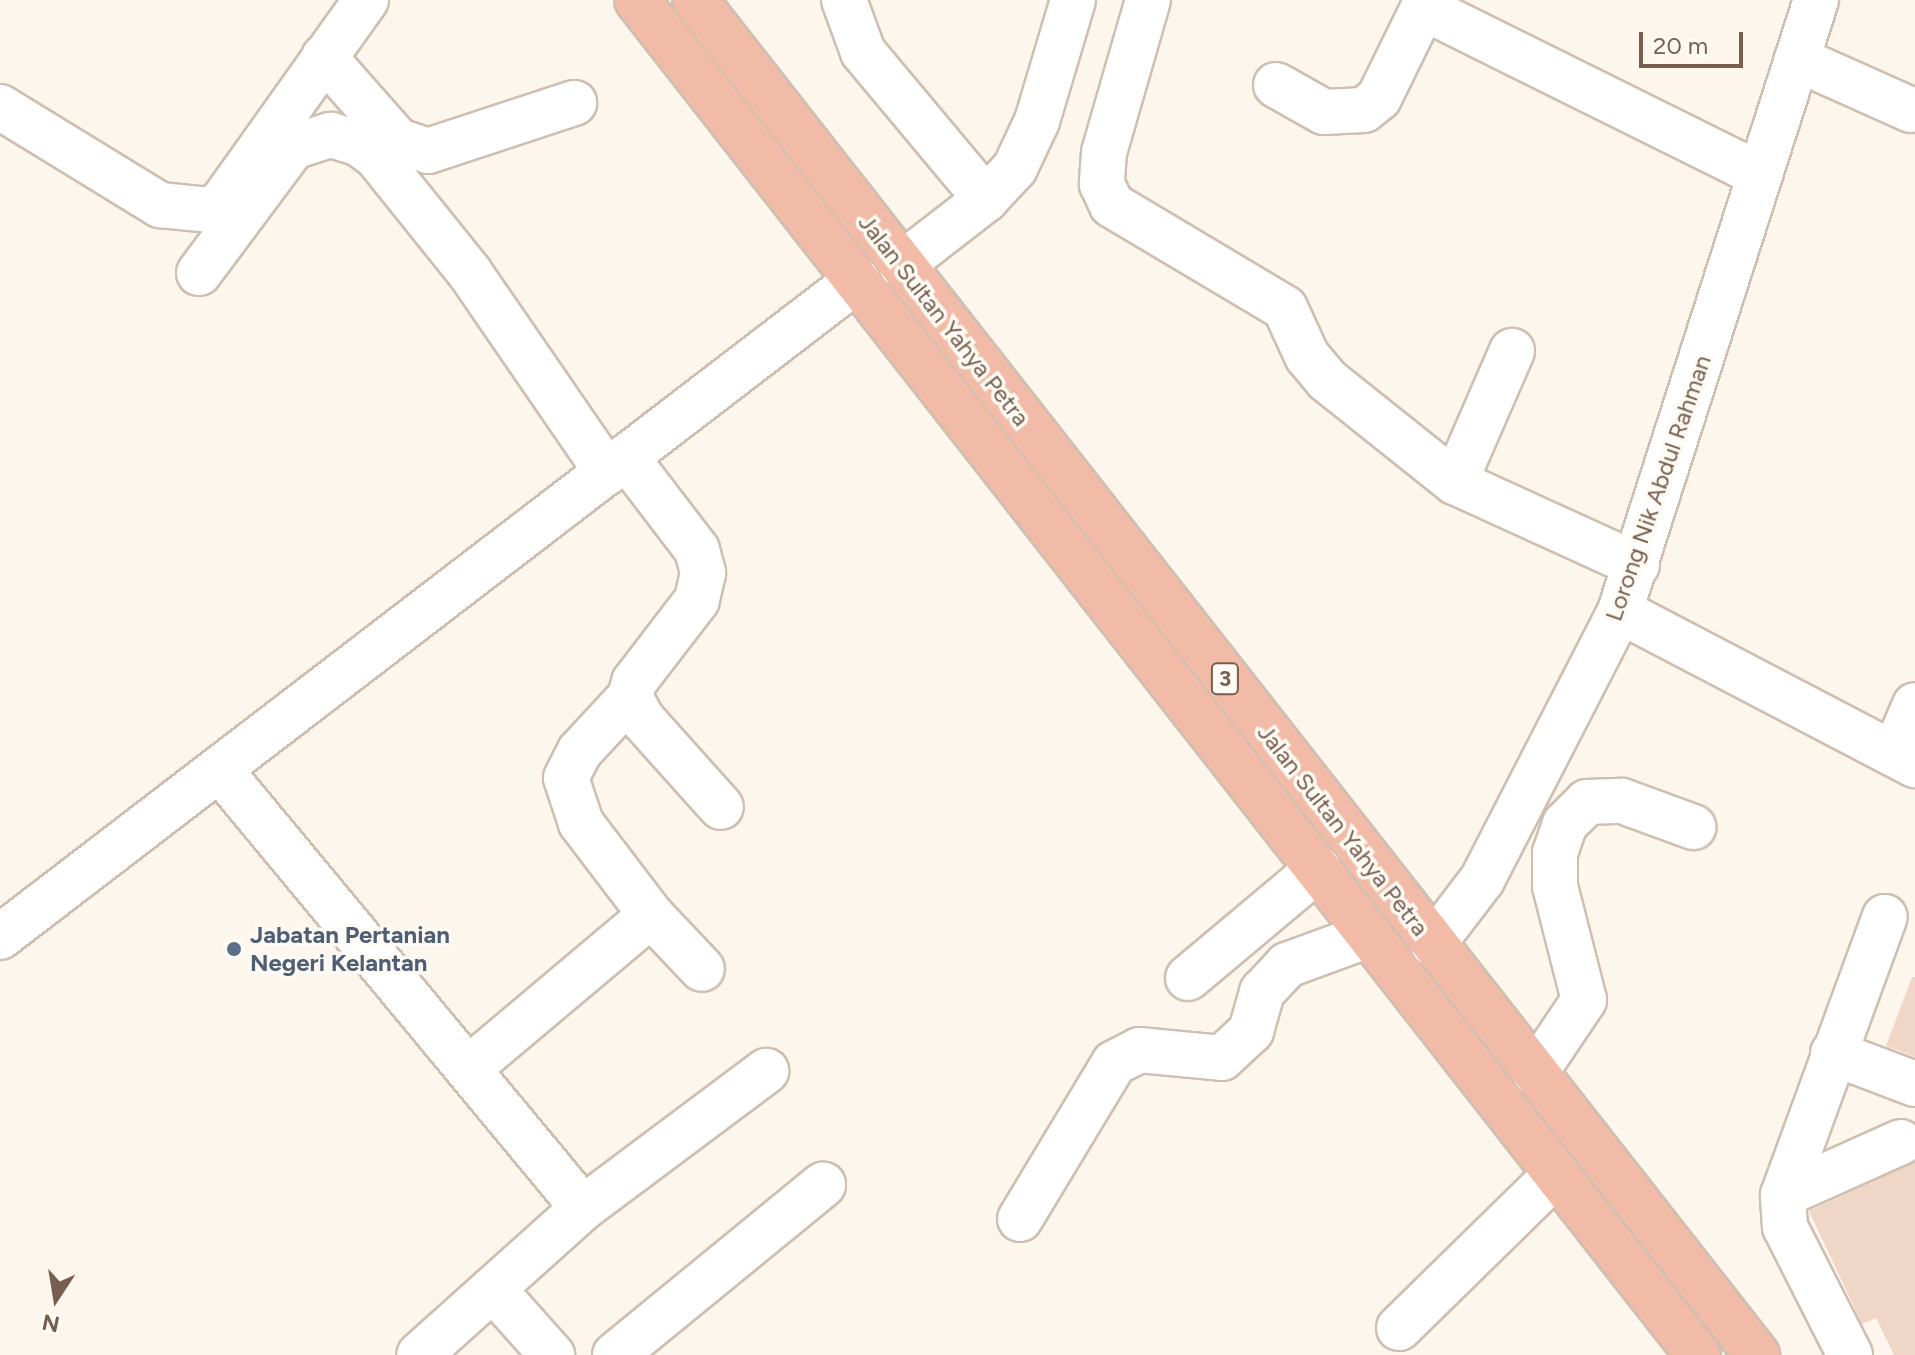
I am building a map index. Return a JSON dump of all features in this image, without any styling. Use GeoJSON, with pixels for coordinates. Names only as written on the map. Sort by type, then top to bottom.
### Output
{"type":"FeatureCollection","features":[{"type":"Feature","properties":{"kind":"highway","name":"Jalan Sultan Yahya Petra"},"geometry":{"type":"LineString","coordinates":[[637,0],[1698,1355]]}},
{"type":"Feature","properties":{"kind":"highway","name":"Jalan Sultan Yahya Petra"},"geometry":{"type":"LineString","coordinates":[[695,0],[1757,1355]]}},
{"type":"Feature","properties":{"kind":"street"},"geometry":{"type":"LineString","coordinates":[[0,107],[160,205],[195,212],[222,202],[366,0]]}},
{"type":"Feature","properties":{"kind":"street"},"geometry":{"type":"LineString","coordinates":[[844,0],[863,52],[986,199]]}},
{"type":"Feature","properties":{"kind":"street"},"geometry":{"type":"LineString","coordinates":[[901,265],[986,199],[1015,168],[1037,121],[1073,0]]}},
{"type":"Feature","properties":{"kind":"street"},"geometry":{"type":"LineString","coordinates":[[1148,0],[1104,152],[1102,184],[1112,205],[1285,308],[1307,356],[1327,380],[1455,482],[1637,565]]}},
{"type":"Feature","properties":{"kind":"street","name":"Lorong Nik Abdul Rahman"},"geometry":{"type":"LineString","coordinates":[[1433,944],[1482,880],[1620,611],[1816,0]]}},
{"type":"Feature","properties":{"kind":"street"},"geometry":{"type":"LineString","coordinates":[[1276,85],[1324,112],[1364,110],[1379,98],[1425,4],[1760,175]]}},
{"type":"Feature","properties":{"kind":"street"},"geometry":{"type":"LineString","coordinates":[[324,57],[398,141],[428,151],[574,103]]}},
{"type":"Feature","properties":{"kind":"street"},"geometry":{"type":"LineString","coordinates":[[1797,59],[1911,110]]}},
{"type":"Feature","properties":{"kind":"street"},"geometry":{"type":"LineString","coordinates":[[199,273],[293,147],[331,135],[358,143],[376,156],[617,464],[697,550],[703,573],[697,600],[634,682],[630,697],[580,751],[566,778],[581,823],[651,915],[702,969]]}},
{"type":"Feature","properties":{"kind":"street"},"geometry":{"type":"LineString","coordinates":[[0,937],[857,280]]}},
{"type":"Feature","properties":{"kind":"street"},"geometry":{"type":"LineString","coordinates":[[1455,482],[1512,351]]}},
{"type":"Feature","properties":{"kind":"street"},"geometry":{"type":"LineString","coordinates":[[1620,611],[1905,759],[1915,705]]}},
{"type":"Feature","properties":{"kind":"street"},"geometry":{"type":"LineString","coordinates":[[630,697],[642,719],[721,807]]}},
{"type":"Feature","properties":{"kind":"street"},"geometry":{"type":"LineString","coordinates":[[219,769],[583,1208]]}},
{"type":"Feature","properties":{"kind":"street"},"geometry":{"type":"LineString","coordinates":[[1535,1073],[1584,1000],[1555,886],[1555,853],[1565,824],[1587,802],[1622,801],[1693,827]]}},
{"type":"Feature","properties":{"kind":"street"},"geometry":{"type":"LineString","coordinates":[[1188,978],[1318,869]]}},
{"type":"Feature","properties":{"kind":"street"},"geometry":{"type":"LineString","coordinates":[[468,1069],[651,915]]}},
{"type":"Feature","properties":{"kind":"street"},"geometry":{"type":"LineString","coordinates":[[1850,1355],[1785,1227],[1783,1195],[1885,917]]}},
{"type":"Feature","properties":{"kind":"street"},"geometry":{"type":"LineString","coordinates":[[1020,1219],[1114,1063],[1139,1050],[1222,1058],[1251,1031],[1262,992],[1287,965],[1369,935]]}},
{"type":"Feature","properties":{"kind":"street"},"geometry":{"type":"LineString","coordinates":[[1833,1053],[1915,1084]]}},
{"type":"Feature","properties":{"kind":"street"},"geometry":{"type":"LineString","coordinates":[[419,1355],[583,1208],[766,1071]]}},
{"type":"Feature","properties":{"kind":"street"},"geometry":{"type":"LineString","coordinates":[[1783,1195],[1901,1142]]}},
{"type":"Feature","properties":{"kind":"street"},"geometry":{"type":"LineString","coordinates":[[1399,1328],[1556,1174]]}},
{"type":"Feature","properties":{"kind":"street"},"geometry":{"type":"LineString","coordinates":[[615,1355],[823,1185]]}},
{"type":"Feature","properties":{"kind":"street"},"geometry":{"type":"LineString","coordinates":[[493,1289],[552,1355]]}},
{"type":"Feature","properties":{"kind":"building"},"geometry":{"type":"Polygon","coordinates":[[[1912,977],[1915,977],[1915,1057],[1886,1046],[1912,977]]]}},
{"type":"Feature","properties":{"kind":"building"},"geometry":{"type":"Polygon","coordinates":[[[1915,1162],[1915,1355],[1894,1355],[1876,1318],[1862,1324],[1809,1211],[1915,1162]]]}},
{"type":"Feature","properties":{"kind":"place","name":"Jabatan Pertanian Negeri Kelantan"},"geometry":{"type":"Point","coordinates":[234,949]}}]}
